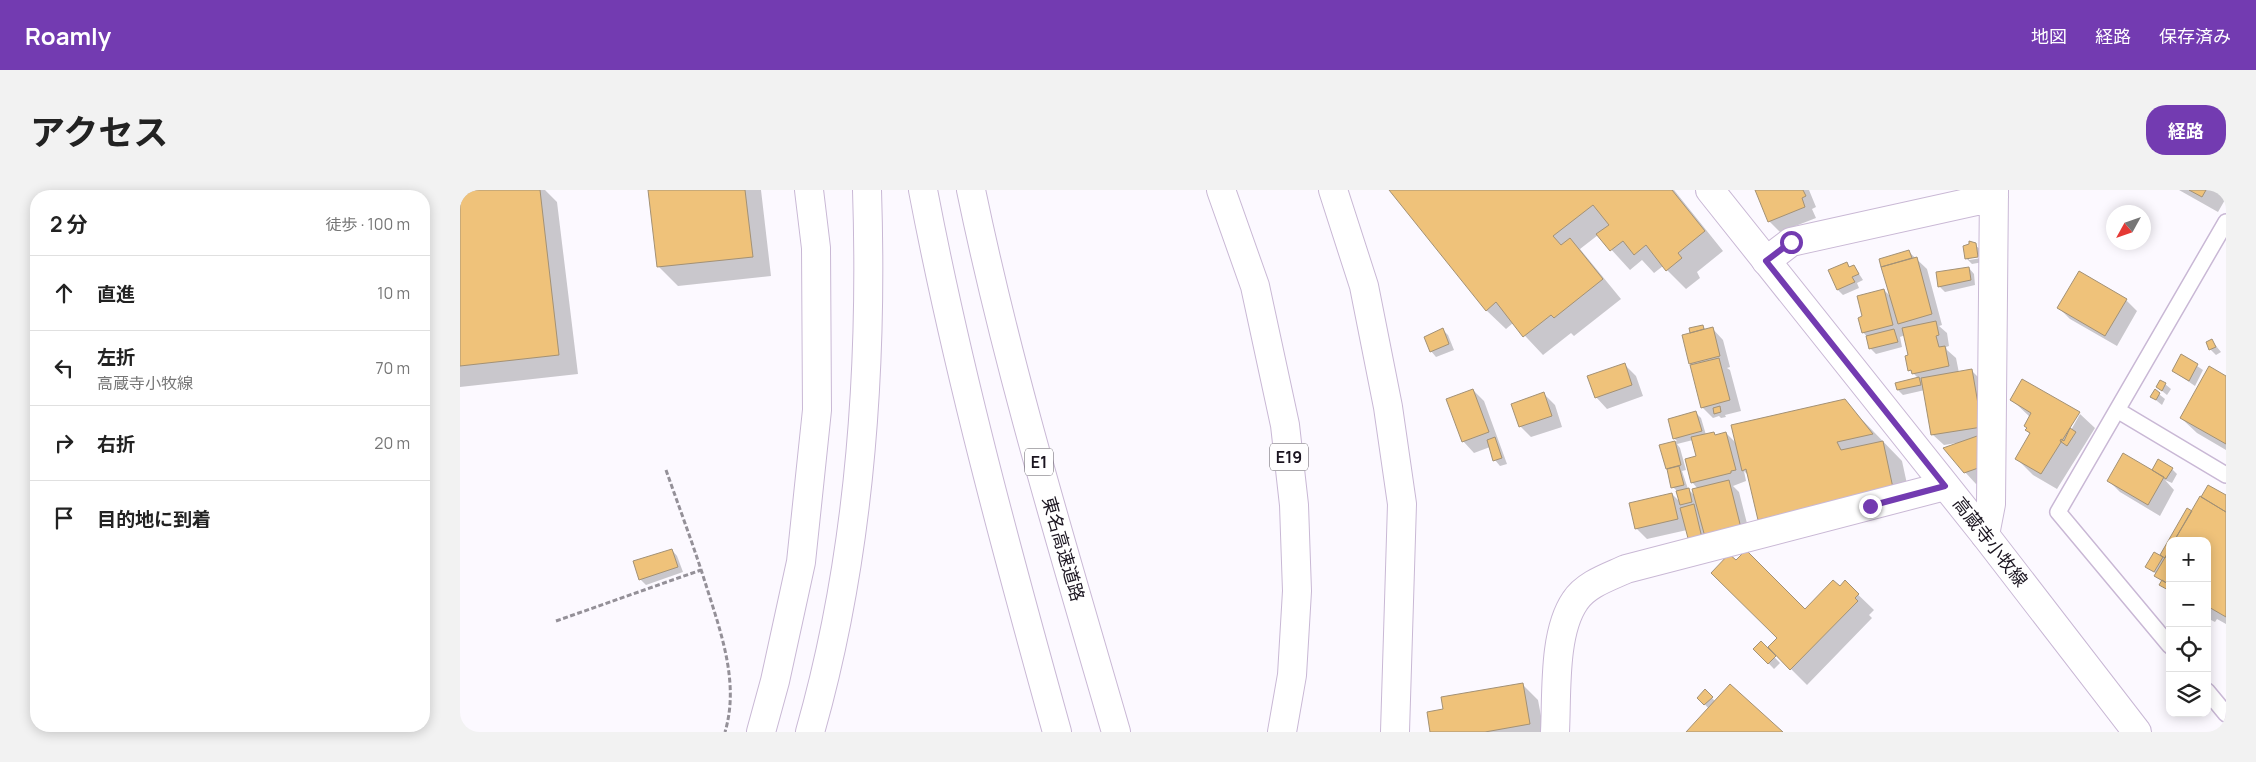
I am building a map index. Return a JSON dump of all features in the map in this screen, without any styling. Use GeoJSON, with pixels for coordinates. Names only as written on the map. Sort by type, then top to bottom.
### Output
{"type":"FeatureCollection","features":[{"type":"Feature","properties":{"kind":"main road"},"geometry":{"type":"LineString","coordinates":[[761,732],[775,682],[801,562],[817,410],[816,248],[809,190]]}},
{"type":"Feature","properties":{"kind":"main road"},"geometry":{"type":"LineString","coordinates":[[810,732],[824,681],[852,537],[868,329],[867,190]]}},
{"type":"Feature","properties":{"kind":"main road"},"geometry":{"type":"LineString","coordinates":[[923,190],[939,271],[987,478],[1057,732]]}},
{"type":"Feature","properties":{"kind":"main road","name":"東名高速道路"},"geometry":{"type":"LineString","coordinates":[[971,190],[988,272],[1041,472],[1116,732]]}},
{"type":"Feature","properties":{"kind":"main road","name":"E19"},"geometry":{"type":"LineString","coordinates":[[1221,190],[1255,286],[1285,425],[1294,505],[1297,591],[1292,675],[1282,732]]}},
{"type":"Feature","properties":{"kind":"main road"},"geometry":{"type":"LineString","coordinates":[[1333,190],[1364,286],[1388,407],[1402,504],[1395,732]]}},
{"type":"Feature","properties":{"kind":"main road","name":"高蔵寺小牧線"},"geometry":{"type":"LineString","coordinates":[[1710,190],[1985,536],[2137,732]]}},
{"type":"Feature","properties":{"kind":"main road"},"geometry":{"type":"LineString","coordinates":[[1766,261],[1791,242],[1994,193],[1991,504],[1985,536]]}},
{"type":"Feature","properties":{"kind":"main road"},"geometry":{"type":"LineString","coordinates":[[1555,732],[1563,629],[1575,600],[1596,582],[1626,569],[1945,486]]}},
{"type":"Feature","properties":{"kind":"lane"},"geometry":{"type":"LineString","coordinates":[[2166,641],[2058,512],[2226,222]]}},
{"type":"Feature","properties":{"kind":"lane"},"geometry":{"type":"LineString","coordinates":[[2117,410],[2226,475]]}},
{"type":"Feature","properties":{"kind":"lane"},"geometry":{"type":"LineString","coordinates":[[2211,696],[2226,714]]}},
{"type":"Feature","properties":{"kind":"path"},"geometry":{"type":"LineString","coordinates":[[666,470],[722,634],[730,679],[729,720],[726,732]]}},
{"type":"Feature","properties":{"kind":"path"},"geometry":{"type":"LineString","coordinates":[[556,621],[701,570]]}},
{"type":"Feature","properties":{"kind":"building"},"geometry":{"type":"Polygon","coordinates":[[[460,190],[540,190],[559,355],[460,366],[460,190]]]}},
{"type":"Feature","properties":{"kind":"building"},"geometry":{"type":"Polygon","coordinates":[[[648,190],[745,190],[753,257],[657,267],[648,190]]]}},
{"type":"Feature","properties":{"kind":"building"},"geometry":{"type":"Polygon","coordinates":[[[1389,190],[1672,190],[1705,231],[1678,253],[1682,258],[1666,271],[1646,245],[1634,255],[1623,241],[1610,251],[1596,234],[1609,225],[1593,205],[1553,236],[1561,245],[1570,238],[1603,279],[1554,318],[1551,315],[1523,337],[1496,302],[1486,311],[1389,190]]]}},
{"type":"Feature","properties":{"kind":"building"},"geometry":{"type":"Polygon","coordinates":[[[1755,190],[1803,190],[1806,196],[1802,198],[1805,207],[1768,222],[1755,190]]]}},
{"type":"Feature","properties":{"kind":"building"},"geometry":{"type":"Polygon","coordinates":[[[2189,190],[2206,190],[2202,197],[2189,190]]]}},
{"type":"Feature","properties":{"kind":"building"},"geometry":{"type":"Polygon","coordinates":[[[1969,241],[1976,243],[1978,257],[1965,259],[1963,246],[1969,244],[1969,241]]]}},
{"type":"Feature","properties":{"kind":"building"},"geometry":{"type":"Polygon","coordinates":[[[1909,250],[1912,258],[1881,267],[1879,259],[1909,250]]]}},
{"type":"Feature","properties":{"kind":"building"},"geometry":{"type":"Polygon","coordinates":[[[1917,257],[1932,314],[1898,324],[1881,267],[1917,257]]]}},
{"type":"Feature","properties":{"kind":"building"},"geometry":{"type":"Polygon","coordinates":[[[1847,262],[1849,267],[1854,265],[1859,274],[1852,277],[1855,282],[1837,290],[1828,270],[1847,262]]]}},
{"type":"Feature","properties":{"kind":"building"},"geometry":{"type":"Polygon","coordinates":[[[1969,267],[1971,280],[1938,287],[1936,272],[1969,267]]]}},
{"type":"Feature","properties":{"kind":"building"},"geometry":{"type":"Polygon","coordinates":[[[2079,271],[2127,299],[2105,336],[2057,308],[2079,271]]]}},
{"type":"Feature","properties":{"kind":"building"},"geometry":{"type":"Polygon","coordinates":[[[1884,289],[1893,325],[1862,333],[1858,318],[1862,316],[1857,296],[1884,289]]]}},
{"type":"Feature","properties":{"kind":"building"},"geometry":{"type":"Polygon","coordinates":[[[1936,321],[1939,335],[1936,336],[1939,347],[1945,346],[1949,366],[1912,374],[1911,370],[1908,371],[1905,356],[1908,355],[1902,328],[1936,321]]]}},
{"type":"Feature","properties":{"kind":"building"},"geometry":{"type":"Polygon","coordinates":[[[1703,325],[1704,329],[1690,333],[1689,328],[1703,325]]]}},
{"type":"Feature","properties":{"kind":"building"},"geometry":{"type":"Polygon","coordinates":[[[1713,327],[1720,356],[1689,364],[1682,335],[1713,327]]]}},
{"type":"Feature","properties":{"kind":"building"},"geometry":{"type":"Polygon","coordinates":[[[1443,328],[1449,344],[1430,352],[1424,337],[1443,328]]]}},
{"type":"Feature","properties":{"kind":"building"},"geometry":{"type":"Polygon","coordinates":[[[1894,329],[1898,342],[1869,349],[1866,336],[1894,329]]]}},
{"type":"Feature","properties":{"kind":"building"},"geometry":{"type":"Polygon","coordinates":[[[2212,339],[2216,347],[2209,350],[2206,342],[2212,339]]]}},
{"type":"Feature","properties":{"kind":"building"},"geometry":{"type":"Polygon","coordinates":[[[2181,354],[2198,364],[2189,381],[2172,371],[2181,354]]]}},
{"type":"Feature","properties":{"kind":"building"},"geometry":{"type":"Polygon","coordinates":[[[1719,358],[1730,400],[1701,408],[1690,365],[1719,358]]]}},
{"type":"Feature","properties":{"kind":"building"},"geometry":{"type":"Polygon","coordinates":[[[1625,363],[1632,385],[1595,398],[1587,376],[1625,363]]]}},
{"type":"Feature","properties":{"kind":"building"},"geometry":{"type":"Polygon","coordinates":[[[2209,366],[2226,376],[2226,444],[2180,418],[2209,366]]]}},
{"type":"Feature","properties":{"kind":"building"},"geometry":{"type":"Polygon","coordinates":[[[1972,369],[1982,427],[1931,435],[1921,378],[1972,369]]]}},
{"type":"Feature","properties":{"kind":"building"},"geometry":{"type":"Polygon","coordinates":[[[1919,377],[1921,385],[1897,390],[1895,383],[1919,377]]]}},
{"type":"Feature","properties":{"kind":"building"},"geometry":{"type":"Polygon","coordinates":[[[2022,379],[2080,412],[2041,474],[2015,459],[2030,433],[2025,430],[2027,428],[2024,426],[2031,413],[2010,400],[2022,379]]]}},
{"type":"Feature","properties":{"kind":"building"},"geometry":{"type":"Polygon","coordinates":[[[2160,380],[2166,383],[2162,391],[2156,387],[2160,380]]]}},
{"type":"Feature","properties":{"kind":"building"},"geometry":{"type":"Polygon","coordinates":[[[1473,389],[1489,432],[1462,442],[1446,399],[1473,389]]]}},
{"type":"Feature","properties":{"kind":"building"},"geometry":{"type":"Polygon","coordinates":[[[2155,389],[2160,393],[2156,400],[2150,397],[2155,389]]]}},
{"type":"Feature","properties":{"kind":"building"},"geometry":{"type":"Polygon","coordinates":[[[1544,392],[1552,416],[1519,427],[1511,404],[1544,392]]]}},
{"type":"Feature","properties":{"kind":"building"},"geometry":{"type":"Polygon","coordinates":[[[1845,399],[1873,434],[1837,442],[1841,450],[1883,441],[1893,488],[1758,520],[1746,469],[1742,471],[1731,425],[1845,399]]]}},
{"type":"Feature","properties":{"kind":"building"},"geometry":{"type":"Polygon","coordinates":[[[1720,406],[1721,412],[1714,414],[1713,408],[1720,406]]]}},
{"type":"Feature","properties":{"kind":"building"},"geometry":{"type":"Polygon","coordinates":[[[1696,411],[1702,431],[1673,439],[1668,419],[1696,411]]]}},
{"type":"Feature","properties":{"kind":"building"},"geometry":{"type":"Polygon","coordinates":[[[2070,428],[2076,432],[2067,446],[2060,441],[2061,439],[2064,441],[2070,428]]]}},
{"type":"Feature","properties":{"kind":"building"},"geometry":{"type":"Polygon","coordinates":[[[1714,432],[1715,435],[1726,432],[1736,470],[1691,483],[1685,459],[1696,456],[1691,437],[1714,432]]]}},
{"type":"Feature","properties":{"kind":"building"},"geometry":{"type":"Polygon","coordinates":[[[1980,435],[1981,467],[1964,473],[1943,448],[1980,435]]]}},
{"type":"Feature","properties":{"kind":"building"},"geometry":{"type":"Polygon","coordinates":[[[1495,437],[1502,458],[1493,461],[1487,440],[1495,437]]]}},
{"type":"Feature","properties":{"kind":"building"},"geometry":{"type":"Polygon","coordinates":[[[1675,441],[1681,465],[1666,469],[1659,445],[1675,441]]]}},
{"type":"Feature","properties":{"kind":"building"},"geometry":{"type":"Polygon","coordinates":[[[2123,453],[2164,477],[2148,505],[2107,481],[2123,453]]]}},
{"type":"Feature","properties":{"kind":"building"},"geometry":{"type":"Polygon","coordinates":[[[2158,459],[2173,468],[2166,479],[2152,470],[2158,459]]]}},
{"type":"Feature","properties":{"kind":"building"},"geometry":{"type":"Polygon","coordinates":[[[1679,466],[1684,485],[1671,488],[1667,469],[1679,466]]]}},
{"type":"Feature","properties":{"kind":"building"},"geometry":{"type":"Polygon","coordinates":[[[1729,480],[1741,528],[1705,537],[1692,489],[1729,480]]]}},
{"type":"Feature","properties":{"kind":"building"},"geometry":{"type":"Polygon","coordinates":[[[2208,485],[2226,495],[2226,512],[2201,497],[2208,485]]]}},
{"type":"Feature","properties":{"kind":"building"},"geometry":{"type":"Polygon","coordinates":[[[1689,488],[1692,502],[1680,505],[1676,491],[1689,488]]]}},
{"type":"Feature","properties":{"kind":"building"},"geometry":{"type":"Polygon","coordinates":[[[1672,493],[1678,519],[1635,529],[1629,503],[1672,493]]]}},
{"type":"Feature","properties":{"kind":"building"},"geometry":{"type":"Polygon","coordinates":[[[2200,496],[2226,512],[2226,617],[2211,608],[2211,537],[2176,537],[2200,496]]]}},
{"type":"Feature","properties":{"kind":"building"},"geometry":{"type":"Polygon","coordinates":[[[1694,504],[1702,538],[1689,542],[1680,508],[1694,504]]]}},
{"type":"Feature","properties":{"kind":"building"},"geometry":{"type":"Polygon","coordinates":[[[2187,508],[2192,511],[2176,537],[2170,537],[2187,508]]]}},
{"type":"Feature","properties":{"kind":"building"},"geometry":{"type":"Polygon","coordinates":[[[2166,545],[2165,558],[2160,555],[2166,545]]]}},
{"type":"Feature","properties":{"kind":"building"},"geometry":{"type":"Polygon","coordinates":[[[672,549],[678,567],[639,580],[633,561],[672,549]]]}},
{"type":"Feature","properties":{"kind":"building"},"geometry":{"type":"Polygon","coordinates":[[[1746,550],[1805,609],[1833,580],[1840,586],[1845,580],[1859,594],[1855,598],[1858,601],[1790,670],[1768,647],[1777,638],[1711,573],[1729,554],[1736,560],[1746,550]]]}},
{"type":"Feature","properties":{"kind":"building"},"geometry":{"type":"Polygon","coordinates":[[[2154,552],[2163,557],[2154,572],[2145,567],[2154,552]]]}},
{"type":"Feature","properties":{"kind":"building"},"geometry":{"type":"Polygon","coordinates":[[[2166,556],[2166,583],[2154,576],[2166,556]]]}},
{"type":"Feature","properties":{"kind":"building"},"geometry":{"type":"Polygon","coordinates":[[[2162,580],[2166,582],[2166,589],[2159,585],[2162,580]]]}},
{"type":"Feature","properties":{"kind":"building"},"geometry":{"type":"Polygon","coordinates":[[[1761,641],[1776,656],[1768,664],[1753,649],[1761,641]]]}},
{"type":"Feature","properties":{"kind":"building"},"geometry":{"type":"Polygon","coordinates":[[[1523,683],[1530,724],[1485,732],[1430,732],[1427,712],[1443,709],[1441,697],[1523,683]]]}},
{"type":"Feature","properties":{"kind":"building"},"geometry":{"type":"Polygon","coordinates":[[[1730,684],[1783,732],[1686,732],[1730,684]]]}},
{"type":"Feature","properties":{"kind":"building"},"geometry":{"type":"Polygon","coordinates":[[[1705,689],[1713,697],[1704,705],[1697,698],[1705,689]]]}},
{"type":"Feature","properties":{"kind":"route"},"geometry":{"type":"LineString","coordinates":[[1791,242],[1766,261],[1945,486],[1870,506]]}}]}
